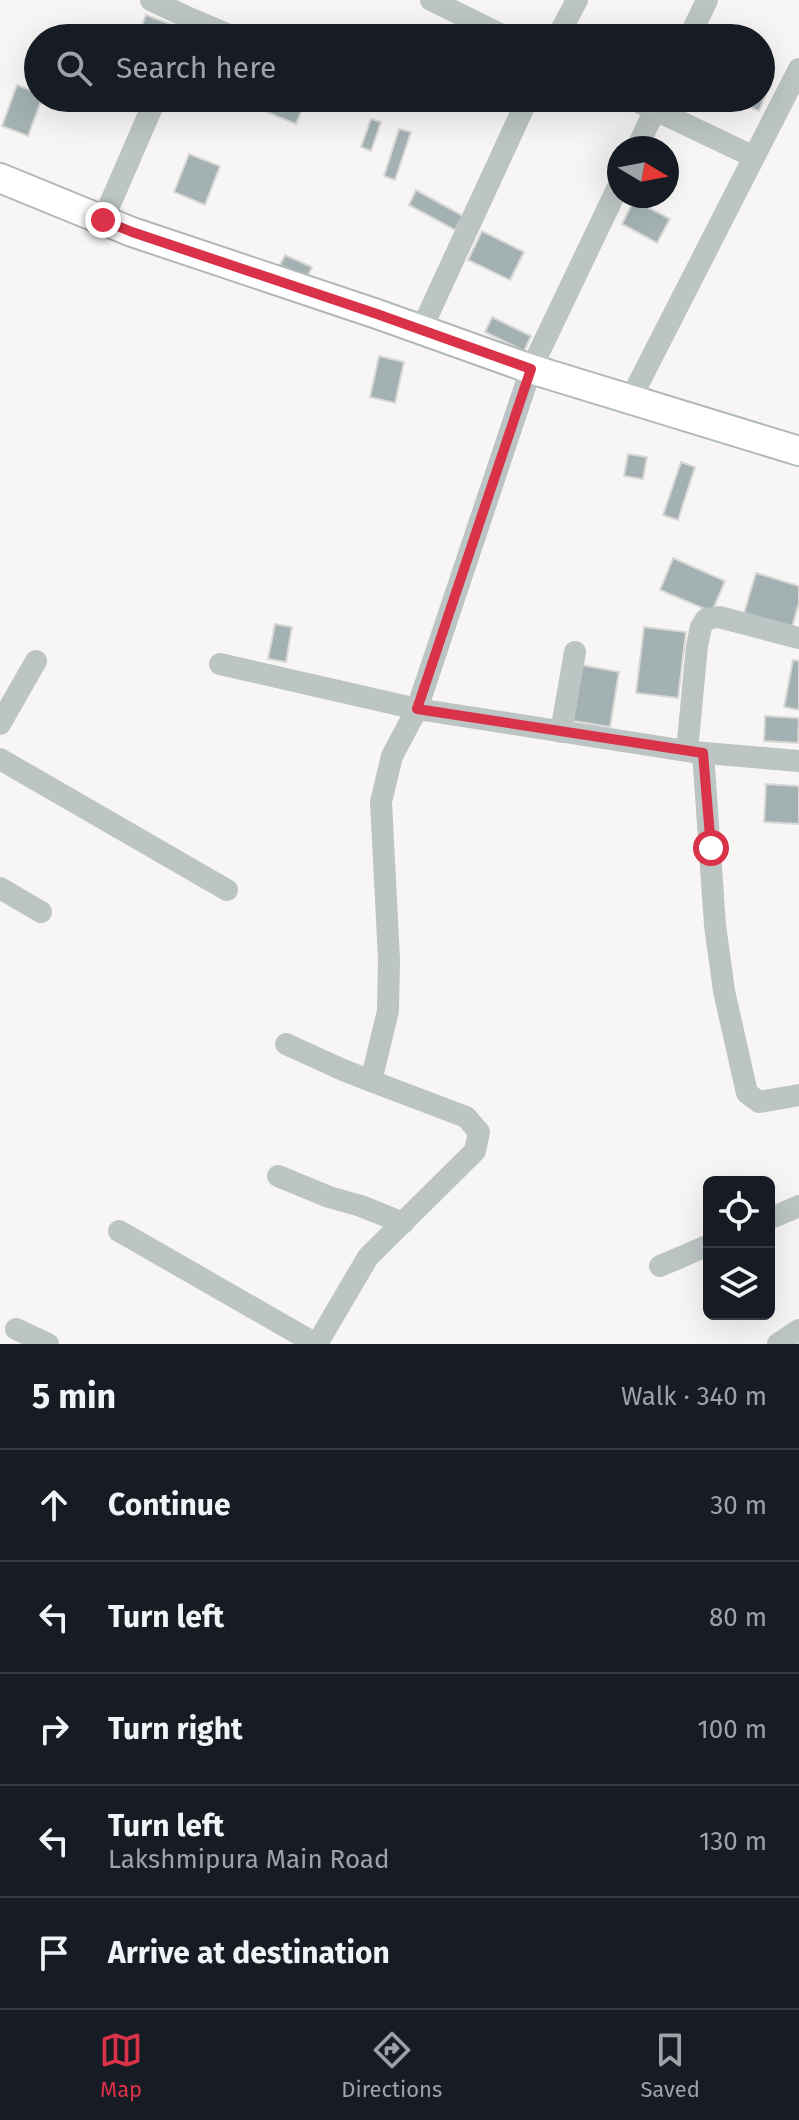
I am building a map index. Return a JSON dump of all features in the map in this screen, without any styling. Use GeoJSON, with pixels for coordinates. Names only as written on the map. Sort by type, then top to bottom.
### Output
{"type":"FeatureCollection","features":[{"type":"Feature","properties":{"kind":"main road"},"geometry":{"type":"LineString","coordinates":[[0,178],[132,232],[531,369],[799,451]]}},
{"type":"Feature","properties":{"kind":"street"},"geometry":{"type":"LineString","coordinates":[[151,0],[180,24]]}},
{"type":"Feature","properties":{"kind":"street"},"geometry":{"type":"LineString","coordinates":[[431,0],[480,24]]}},
{"type":"Feature","properties":{"kind":"street"},"geometry":{"type":"LineString","coordinates":[[564,24],[577,0]]}},
{"type":"Feature","properties":{"kind":"street"},"geometry":{"type":"LineString","coordinates":[[696,24],[707,0]]}},
{"type":"Feature","properties":{"kind":"street"},"geometry":{"type":"LineString","coordinates":[[630,400],[799,69]]}},
{"type":"Feature","properties":{"kind":"street"},"geometry":{"type":"LineString","coordinates":[[103,220],[150,112]]}},
{"type":"Feature","properties":{"kind":"street"},"geometry":{"type":"LineString","coordinates":[[421,330],[522,112]]}},
{"type":"Feature","properties":{"kind":"street"},"geometry":{"type":"LineString","coordinates":[[643,136],[654,112]]}},
{"type":"Feature","properties":{"kind":"street"},"geometry":{"type":"LineString","coordinates":[[672,112],[754,157]]}},
{"type":"Feature","properties":{"kind":"street"},"geometry":{"type":"LineString","coordinates":[[371,1081],[388,1011],[389,959],[381,802],[392,756],[417,709],[531,369],[608,208]]}},
{"type":"Feature","properties":{"kind":"street"},"geometry":{"type":"LineString","coordinates":[[799,638],[719,617],[706,619],[697,646],[695,752],[724,991],[747,1093],[759,1102],[799,1095]]}},
{"type":"Feature","properties":{"kind":"street"},"geometry":{"type":"LineString","coordinates":[[561,732],[575,652]]}},
{"type":"Feature","properties":{"kind":"street"},"geometry":{"type":"LineString","coordinates":[[0,724],[36,661]]}},
{"type":"Feature","properties":{"kind":"street"},"geometry":{"type":"LineString","coordinates":[[220,664],[417,709],[695,752],[799,761]]}},
{"type":"Feature","properties":{"kind":"street"},"geometry":{"type":"LineString","coordinates":[[0,759],[227,890]]}},
{"type":"Feature","properties":{"kind":"street"},"geometry":{"type":"LineString","coordinates":[[0,888],[41,912]]}},
{"type":"Feature","properties":{"kind":"street"},"geometry":{"type":"LineString","coordinates":[[119,1231],[316,1344],[368,1257],[475,1151],[479,1132],[466,1117],[343,1070],[286,1044]]}},
{"type":"Feature","properties":{"kind":"street"},"geometry":{"type":"LineString","coordinates":[[278,1176],[403,1223]]}},
{"type":"Feature","properties":{"kind":"street"},"geometry":{"type":"LineString","coordinates":[[775,1216],[799,1206]]}},
{"type":"Feature","properties":{"kind":"street"},"geometry":{"type":"LineString","coordinates":[[660,1266],[703,1248]]}},
{"type":"Feature","properties":{"kind":"street"},"geometry":{"type":"LineString","coordinates":[[16,1329],[48,1344]]}},
{"type":"Feature","properties":{"kind":"street"},"geometry":{"type":"LineString","coordinates":[[778,1344],[799,1330]]}},
{"type":"Feature","properties":{"kind":"building"},"geometry":{"type":"Polygon","coordinates":[[[146,15],[170,24],[142,24],[146,15]]]}},
{"type":"Feature","properties":{"kind":"building"},"geometry":{"type":"Polygon","coordinates":[[[17,85],[24,88],[24,112],[37,112],[28,136],[2,126],[17,85]]]}},
{"type":"Feature","properties":{"kind":"building"},"geometry":{"type":"Polygon","coordinates":[[[267,112],[301,112],[296,124],[267,112]]]}},
{"type":"Feature","properties":{"kind":"building"},"geometry":{"type":"Polygon","coordinates":[[[371,119],[381,122],[371,151],[361,147],[371,119]]]}},
{"type":"Feature","properties":{"kind":"building"},"geometry":{"type":"Polygon","coordinates":[[[399,129],[411,132],[395,180],[384,176],[399,129]]]}},
{"type":"Feature","properties":{"kind":"building"},"geometry":{"type":"Polygon","coordinates":[[[189,154],[220,166],[205,205],[174,192],[189,154]]]}},
{"type":"Feature","properties":{"kind":"building"},"geometry":{"type":"Polygon","coordinates":[[[416,190],[463,216],[455,230],[409,205],[416,190]]]}},
{"type":"Feature","properties":{"kind":"building"},"geometry":{"type":"Polygon","coordinates":[[[630,208],[649,208],[670,219],[657,243],[622,224],[630,208]]]}},
{"type":"Feature","properties":{"kind":"building"},"geometry":{"type":"Polygon","coordinates":[[[482,231],[524,252],[510,280],[468,260],[482,231]]]}},
{"type":"Feature","properties":{"kind":"building"},"geometry":{"type":"Polygon","coordinates":[[[285,255],[312,267],[307,278],[280,265],[285,255]]]}},
{"type":"Feature","properties":{"kind":"building"},"geometry":{"type":"Polygon","coordinates":[[[492,317],[531,336],[524,351],[485,332],[492,317]]]}},
{"type":"Feature","properties":{"kind":"building"},"geometry":{"type":"Polygon","coordinates":[[[379,356],[404,362],[395,403],[370,397],[379,356]]]}},
{"type":"Feature","properties":{"kind":"building"},"geometry":{"type":"Polygon","coordinates":[[[628,454],[647,457],[643,479],[624,476],[628,454]]]}},
{"type":"Feature","properties":{"kind":"building"},"geometry":{"type":"Polygon","coordinates":[[[681,462],[695,467],[678,520],[663,515],[681,462]]]}},
{"type":"Feature","properties":{"kind":"building"},"geometry":{"type":"Polygon","coordinates":[[[673,558],[725,581],[712,612],[660,590],[673,558]]]}},
{"type":"Feature","properties":{"kind":"building"},"geometry":{"type":"Polygon","coordinates":[[[756,573],[799,586],[799,603],[792,627],[744,613],[756,573]]]}},
{"type":"Feature","properties":{"kind":"building"},"geometry":{"type":"Polygon","coordinates":[[[275,624],[292,627],[286,662],[268,659],[275,624]]]}},
{"type":"Feature","properties":{"kind":"building"},"geometry":{"type":"Polygon","coordinates":[[[644,627],[686,632],[678,698],[636,693],[644,627]]]}},
{"type":"Feature","properties":{"kind":"building"},"geometry":{"type":"Polygon","coordinates":[[[793,660],[799,661],[799,710],[784,707],[793,660]]]}},
{"type":"Feature","properties":{"kind":"building"},"geometry":{"type":"Polygon","coordinates":[[[582,665],[619,672],[610,727],[573,721],[582,665]]]}},
{"type":"Feature","properties":{"kind":"building"},"geometry":{"type":"Polygon","coordinates":[[[765,716],[799,718],[798,743],[764,741],[765,716]]]}},
{"type":"Feature","properties":{"kind":"building"},"geometry":{"type":"Polygon","coordinates":[[[766,784],[799,786],[799,824],[764,822],[766,784]]]}},
{"type":"Feature","properties":{"kind":"route"},"geometry":{"type":"LineString","coordinates":[[103,220],[531,369],[417,709],[703,753],[711,848]]}}]}
